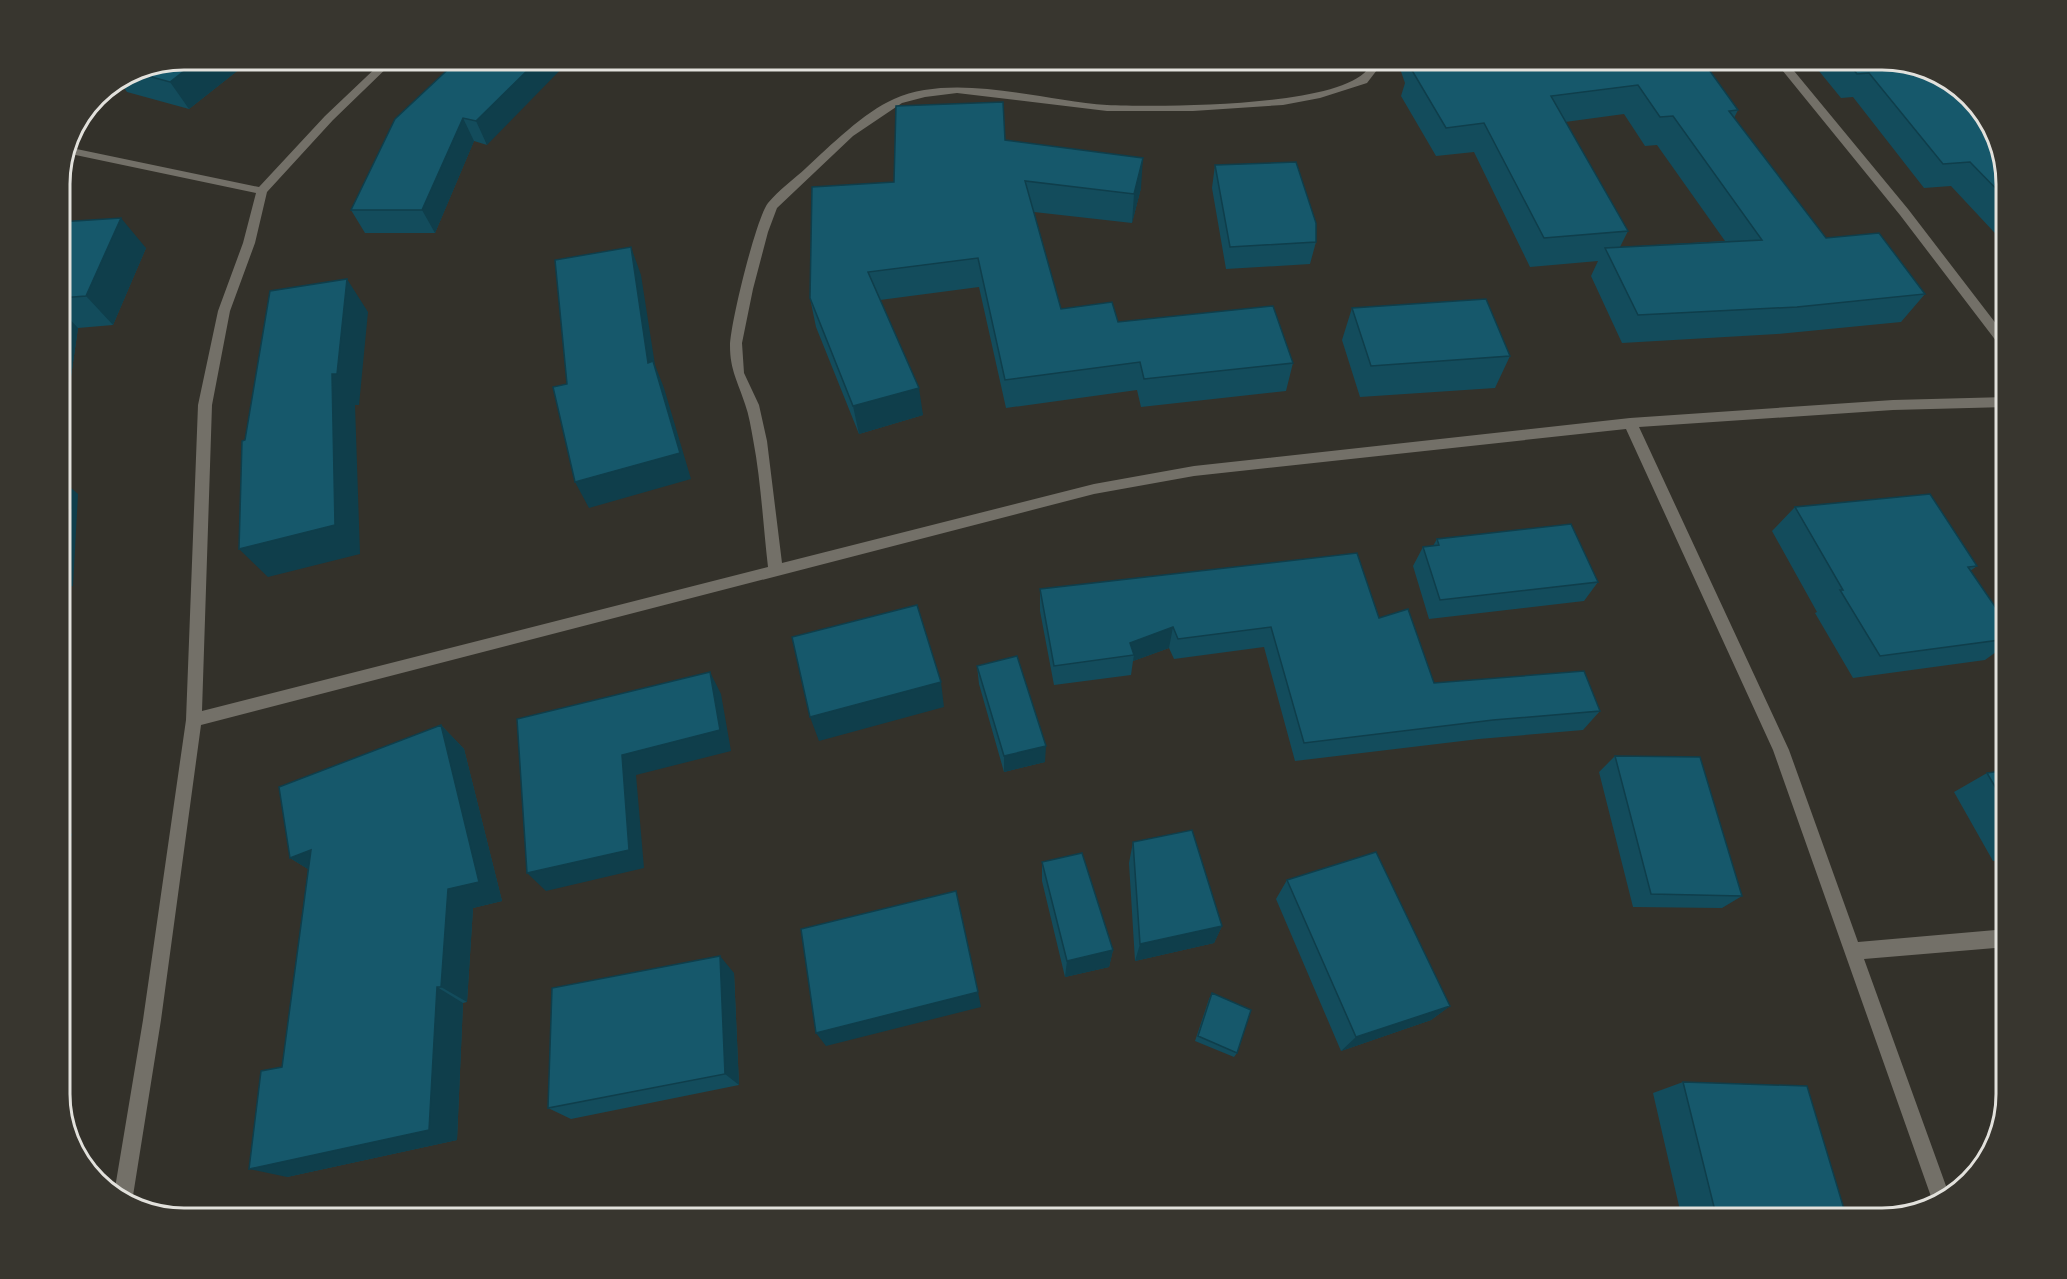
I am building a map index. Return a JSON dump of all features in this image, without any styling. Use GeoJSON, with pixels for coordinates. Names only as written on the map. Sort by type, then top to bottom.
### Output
{"type":"FeatureCollection","features":[{"type":"Feature","properties":{"kind":"street"},"geometry":{"type":"LineString","coordinates":[[124,1191],[152,1020],[194,720],[205,405],[224,311],[249,243],[262,191],[329,118],[379,70]]}},
{"type":"Feature","properties":{"kind":"street"},"geometry":{"type":"LineString","coordinates":[[776,571],[760,441],[752,405],[738,373],[736,343],[756,255],[772,206],[849,134],[898,101],[925,94],[957,90],[1107,108],[1193,108],[1283,102],[1320,95],[1363,81],[1372,70]]}},
{"type":"Feature","properties":{"kind":"street"},"geometry":{"type":"LineString","coordinates":[[1787,70],[1904,212],[1996,333]]}},
{"type":"Feature","properties":{"kind":"street"},"geometry":{"type":"LineString","coordinates":[[75,152],[262,191]]}},
{"type":"Feature","properties":{"kind":"street"},"geometry":{"type":"LineString","coordinates":[[194,720],[1094,489],[1194,471],[1630,423],[1893,405],[1996,402]]}},
{"type":"Feature","properties":{"kind":"street"},"geometry":{"type":"LineString","coordinates":[[1630,423],[1781,750],[1940,1193]]}},
{"type":"Feature","properties":{"kind":"street"},"geometry":{"type":"LineString","coordinates":[[1853,951],[1996,939]]}},
{"type":"Feature","properties":{"kind":"building"},"geometry":{"type":"Polygon","coordinates":[[[185,70],[170,82],[149,76],[185,70]]]}},
{"type":"Feature","properties":{"kind":"building"},"geometry":{"type":"Polygon","coordinates":[[[447,70],[528,70],[476,121],[463,118],[422,210],[351,210],[395,119],[447,70]]]}},
{"type":"Feature","properties":{"kind":"building"},"geometry":{"type":"Polygon","coordinates":[[[1412,70],[1709,70],[1738,110],[1729,111],[1826,238],[1879,233],[1925,294],[1797,307],[1638,315],[1605,248],[1762,240],[1673,116],[1660,117],[1638,85],[1551,96],[1628,231],[1544,238],[1484,123],[1446,128],[1412,70]]]}},
{"type":"Feature","properties":{"kind":"building"},"geometry":{"type":"Polygon","coordinates":[[[1854,70],[1898,71],[1912,74],[1940,86],[1958,99],[1968,109],[1985,134],[1994,162],[1996,189],[1970,162],[1943,164],[1869,73],[1857,74],[1854,70]]]}},
{"type":"Feature","properties":{"kind":"building"},"geometry":{"type":"Polygon","coordinates":[[[1003,102],[1005,140],[1143,158],[1134,194],[1025,181],[1061,309],[1112,302],[1118,322],[1273,306],[1293,363],[1144,379],[1140,362],[1005,380],[978,258],[868,272],[919,388],[853,406],[810,298],[812,187],[894,182],[896,106],[1003,102]]]}},
{"type":"Feature","properties":{"kind":"building"},"geometry":{"type":"Polygon","coordinates":[[[1296,162],[1316,223],[1316,242],[1230,247],[1215,165],[1296,162]]]}},
{"type":"Feature","properties":{"kind":"building"},"geometry":{"type":"Polygon","coordinates":[[[121,218],[86,296],[71,297],[71,221],[121,218]]]}},
{"type":"Feature","properties":{"kind":"building"},"geometry":{"type":"Polygon","coordinates":[[[631,247],[648,363],[653,361],[680,453],[575,482],[553,387],[567,384],[555,260],[631,247]]]}},
{"type":"Feature","properties":{"kind":"building"},"geometry":{"type":"Polygon","coordinates":[[[347,279],[337,374],[332,374],[335,525],[239,549],[242,441],[245,440],[270,291],[347,279]]]}},
{"type":"Feature","properties":{"kind":"building"},"geometry":{"type":"Polygon","coordinates":[[[1486,299],[1510,356],[1371,366],[1352,308],[1486,299]]]}},
{"type":"Feature","properties":{"kind":"building"},"geometry":{"type":"Polygon","coordinates":[[[1930,494],[1977,566],[1968,567],[1996,608],[1996,640],[1880,656],[1840,590],[1843,590],[1795,507],[1930,494]]]}},
{"type":"Feature","properties":{"kind":"building"},"geometry":{"type":"Polygon","coordinates":[[[1571,524],[1598,582],[1440,600],[1423,547],[1439,545],[1437,539],[1571,524]]]}},
{"type":"Feature","properties":{"kind":"building"},"geometry":{"type":"Polygon","coordinates":[[[1357,553],[1379,618],[1408,609],[1434,683],[1584,671],[1600,711],[1493,720],[1304,743],[1271,627],[1178,639],[1173,627],[1130,643],[1134,655],[1054,666],[1040,589],[1357,553]]]}},
{"type":"Feature","properties":{"kind":"building"},"geometry":{"type":"Polygon","coordinates":[[[917,605],[941,682],[810,717],[792,637],[917,605]]]}},
{"type":"Feature","properties":{"kind":"building"},"geometry":{"type":"Polygon","coordinates":[[[1017,656],[1046,746],[1004,756],[977,666],[1017,656]]]}},
{"type":"Feature","properties":{"kind":"building"},"geometry":{"type":"Polygon","coordinates":[[[710,672],[720,730],[622,755],[629,850],[527,873],[517,719],[710,672]]]}},
{"type":"Feature","properties":{"kind":"building"},"geometry":{"type":"Polygon","coordinates":[[[441,725],[479,882],[448,889],[441,987],[437,987],[429,1130],[249,1169],[261,1071],[282,1067],[311,850],[290,858],[279,787],[441,725]]]}},
{"type":"Feature","properties":{"kind":"building"},"geometry":{"type":"Polygon","coordinates":[[[1615,756],[1700,757],[1742,896],[1651,894],[1615,756]]]}},
{"type":"Feature","properties":{"kind":"building"},"geometry":{"type":"Polygon","coordinates":[[[1996,772],[1996,788],[1987,773],[1996,772]]]}},
{"type":"Feature","properties":{"kind":"building"},"geometry":{"type":"Polygon","coordinates":[[[1192,830],[1222,926],[1140,944],[1133,842],[1192,830]]]}},
{"type":"Feature","properties":{"kind":"building"},"geometry":{"type":"Polygon","coordinates":[[[1376,852],[1450,1006],[1356,1037],[1287,880],[1376,852]]]}},
{"type":"Feature","properties":{"kind":"building"},"geometry":{"type":"Polygon","coordinates":[[[1082,853],[1113,950],[1067,961],[1042,862],[1082,853]]]}},
{"type":"Feature","properties":{"kind":"building"},"geometry":{"type":"Polygon","coordinates":[[[956,891],[978,992],[816,1033],[801,929],[956,891]]]}},
{"type":"Feature","properties":{"kind":"building"},"geometry":{"type":"Polygon","coordinates":[[[720,956],[725,1074],[548,1108],[552,988],[720,956]]]}},
{"type":"Feature","properties":{"kind":"building"},"geometry":{"type":"Polygon","coordinates":[[[1212,993],[1251,1010],[1237,1053],[1198,1036],[1212,993]]]}},
{"type":"Feature","properties":{"kind":"building"},"geometry":{"type":"Polygon","coordinates":[[[1683,1082],[1807,1086],[1844,1208],[1714,1208],[1683,1082]]]}}]}
